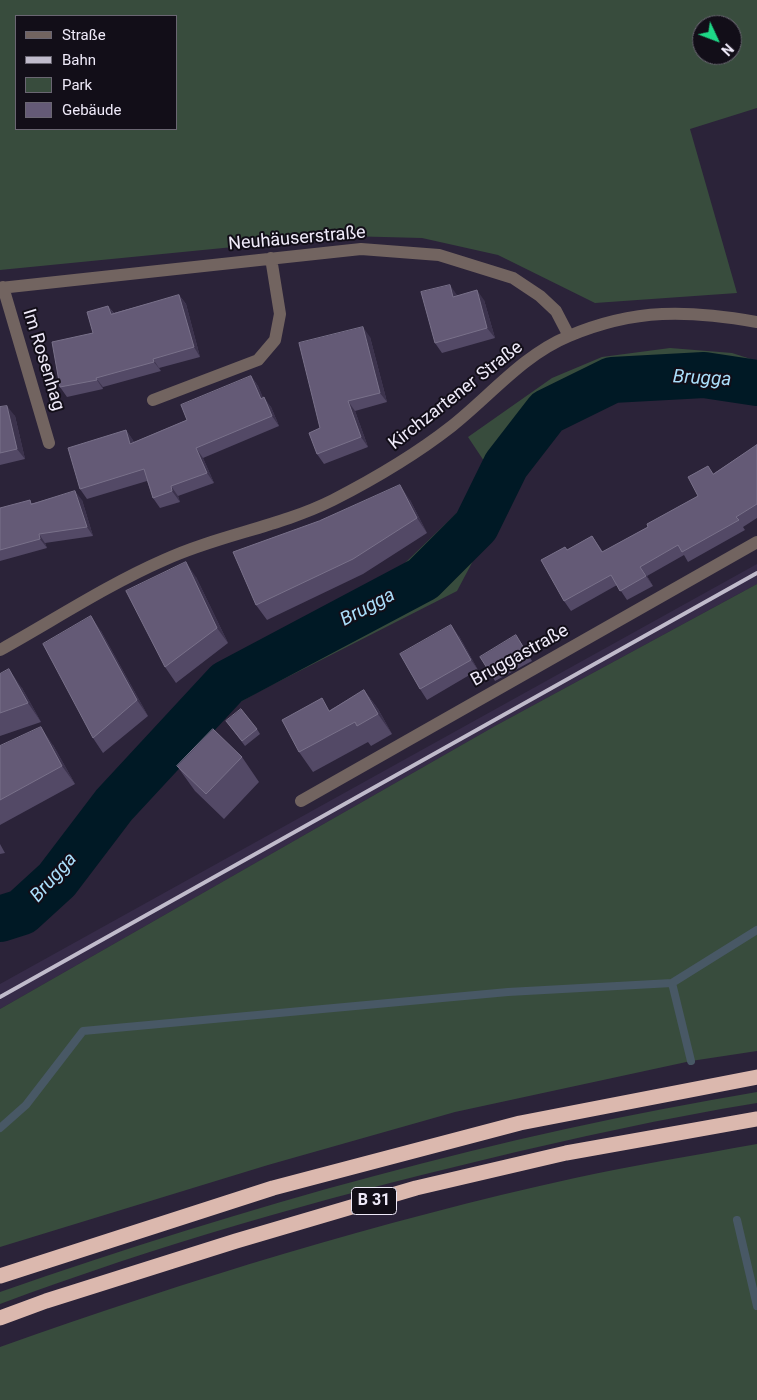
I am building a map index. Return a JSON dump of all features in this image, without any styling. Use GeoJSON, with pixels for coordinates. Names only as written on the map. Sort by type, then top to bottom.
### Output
{"type":"FeatureCollection","features":[{"type":"Feature","properties":{"kind":"highway","name":"B 31"},"geometry":{"type":"LineString","coordinates":[[0,1276],[273,1188],[520,1123],[757,1077]]}},
{"type":"Feature","properties":{"kind":"highway","name":"B 31"},"geometry":{"type":"LineString","coordinates":[[0,1318],[46,1301],[198,1253],[416,1188],[566,1153],[757,1119]]}},
{"type":"Feature","properties":{"kind":"street","name":"Neuhäuserstraße"},"geometry":{"type":"LineString","coordinates":[[1,288],[361,249],[438,256],[512,278],[540,296],[556,311],[568,336]]}},
{"type":"Feature","properties":{"kind":"street"},"geometry":{"type":"LineString","coordinates":[[153,400],[258,360],[275,340],[280,314],[271,258]]}},
{"type":"Feature","properties":{"kind":"street","name":"Im Rosenhag"},"geometry":{"type":"LineString","coordinates":[[1,288],[49,443]]}},
{"type":"Feature","properties":{"kind":"street","name":"Kirchzartener Straße"},"geometry":{"type":"LineString","coordinates":[[0,650],[119,582],[166,559],[331,501],[386,471],[452,426],[519,365],[568,336],[632,316],[675,312],[715,315],[757,322]]}},
{"type":"Feature","properties":{"kind":"street","name":"Bruggastraße"},"geometry":{"type":"LineString","coordinates":[[301,801],[757,542]]}},
{"type":"Feature","properties":{"kind":"shaded area"},"geometry":{"type":"Polygon","coordinates":[[[757,564],[757,584],[495,726],[0,1009],[0,984],[757,564]]]}},
{"type":"Feature","properties":{"kind":"green space"},"geometry":{"type":"Polygon","coordinates":[[[0,0],[757,0],[757,108],[690,129],[737,293],[595,303],[498,255],[422,238],[345,236],[0,270],[0,0]]]}},
{"type":"Feature","properties":{"kind":"green space"},"geometry":{"type":"Polygon","coordinates":[[[670,348],[732,353],[757,361],[757,392],[715,384],[664,382],[605,395],[558,427],[492,525],[457,591],[258,692],[219,714],[60,906],[25,933],[0,942],[0,910],[39,899],[177,724],[254,652],[378,589],[463,507],[486,464],[468,437],[552,378],[602,357],[670,348]]]}},
{"type":"Feature","properties":{"kind":"green space"},"geometry":{"type":"Polygon","coordinates":[[[757,584],[757,1051],[691,1061],[455,1112],[268,1165],[0,1247],[0,1009],[495,726],[757,584]]]}},
{"type":"Feature","properties":{"kind":"green space"},"geometry":{"type":"Polygon","coordinates":[[[757,1092],[757,1103],[551,1144],[422,1175],[239,1224],[59,1282],[0,1304],[0,1292],[93,1260],[280,1202],[374,1176],[565,1129],[757,1092]]]}},
{"type":"Feature","properties":{"kind":"green space"},"geometry":{"type":"Polygon","coordinates":[[[757,1144],[757,1400],[0,1400],[0,1347],[71,1322],[213,1275],[429,1213],[575,1178],[757,1144]]]}},
{"type":"Feature","properties":{"kind":"building"},"geometry":{"type":"Polygon","coordinates":[[[450,285],[453,297],[477,290],[487,328],[435,343],[421,292],[450,285]]]}},
{"type":"Feature","properties":{"kind":"building"},"geometry":{"type":"Polygon","coordinates":[[[179,295],[194,347],[153,359],[154,362],[96,378],[97,380],[60,387],[52,342],[93,333],[87,312],[108,306],[111,314],[179,295]]]}},
{"type":"Feature","properties":{"kind":"building"},"geometry":{"type":"Polygon","coordinates":[[[363,327],[380,393],[348,401],[361,437],[317,454],[309,433],[320,428],[299,343],[363,327]]]}},
{"type":"Feature","properties":{"kind":"building"},"geometry":{"type":"Polygon","coordinates":[[[251,376],[261,399],[264,397],[272,416],[196,448],[207,473],[171,486],[172,491],[153,498],[144,469],[80,489],[68,448],[126,430],[130,444],[187,420],[181,405],[251,376]]]}},
{"type":"Feature","properties":{"kind":"building"},"geometry":{"type":"Polygon","coordinates":[[[7,406],[17,449],[0,453],[0,407],[7,406]]]}},
{"type":"Feature","properties":{"kind":"building"},"geometry":{"type":"Polygon","coordinates":[[[757,445],[757,504],[736,517],[739,520],[682,552],[678,545],[640,567],[646,576],[620,591],[611,575],[564,601],[541,560],[565,547],[567,550],[592,536],[602,552],[648,527],[647,524],[698,496],[688,477],[708,466],[713,474],[757,445]]]}},
{"type":"Feature","properties":{"kind":"building"},"geometry":{"type":"Polygon","coordinates":[[[400,485],[417,518],[353,559],[256,605],[233,552],[319,521],[400,485]]]}},
{"type":"Feature","properties":{"kind":"building"},"geometry":{"type":"Polygon","coordinates":[[[75,491],[87,527],[39,534],[40,539],[0,550],[0,508],[30,500],[31,504],[75,491]]]}},
{"type":"Feature","properties":{"kind":"building"},"geometry":{"type":"Polygon","coordinates":[[[186,562],[217,628],[165,667],[126,591],[186,562]]]}},
{"type":"Feature","properties":{"kind":"building"},"geometry":{"type":"Polygon","coordinates":[[[91,616],[137,700],[93,738],[43,644],[91,616]]]}},
{"type":"Feature","properties":{"kind":"building"},"geometry":{"type":"Polygon","coordinates":[[[451,625],[471,660],[420,689],[400,654],[451,625]]]}},
{"type":"Feature","properties":{"kind":"building"},"geometry":{"type":"Polygon","coordinates":[[[516,635],[528,655],[492,676],[480,657],[516,635]]]}},
{"type":"Feature","properties":{"kind":"building"},"geometry":{"type":"Polygon","coordinates":[[[9,669],[28,703],[0,713],[0,674],[9,669]]]}},
{"type":"Feature","properties":{"kind":"building"},"geometry":{"type":"Polygon","coordinates":[[[364,690],[378,714],[357,726],[355,722],[299,752],[282,720],[322,698],[329,711],[364,690]]]}},
{"type":"Feature","properties":{"kind":"building"},"geometry":{"type":"Polygon","coordinates":[[[241,709],[257,729],[242,741],[226,721],[241,709]]]}},
{"type":"Feature","properties":{"kind":"building"},"geometry":{"type":"Polygon","coordinates":[[[41,727],[62,766],[0,800],[0,746],[41,727]]]}},
{"type":"Feature","properties":{"kind":"building"},"geometry":{"type":"Polygon","coordinates":[[[213,729],[242,757],[206,794],[177,766],[213,729]]]}},
{"type":"Feature","properties":{"kind":"waterway","name":"Brugga"},"geometry":{"type":"LineString","coordinates":[[0,919],[22,912],[57,880],[114,805],[227,683],[423,579],[476,526],[506,465],[547,412],[612,380],[704,375],[757,383]]}},
{"type":"Feature","properties":{"kind":"waterway"},"geometry":{"type":"LineString","coordinates":[[0,1128],[26,1105],[83,1031],[508,992],[672,983],[757,930]]}},
{"type":"Feature","properties":{"kind":"waterway"},"geometry":{"type":"LineString","coordinates":[[672,983],[691,1061]]}},
{"type":"Feature","properties":{"kind":"waterway"},"geometry":{"type":"LineString","coordinates":[[737,1220],[757,1306]]}},
{"type":"Feature","properties":{"kind":"railway"},"geometry":{"type":"LineString","coordinates":[[0,997],[757,573]]}}]}
